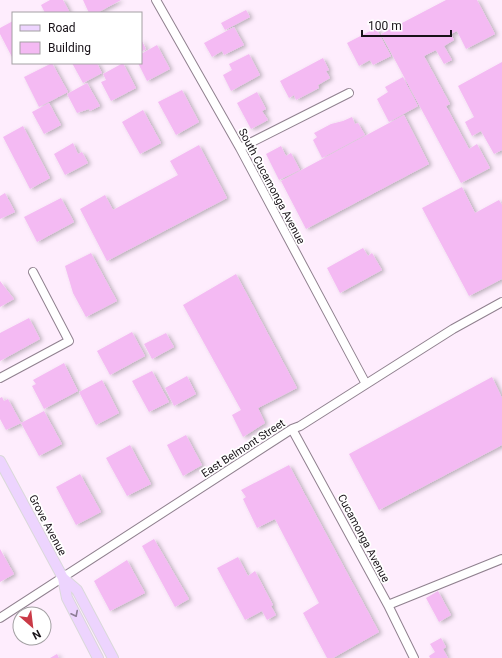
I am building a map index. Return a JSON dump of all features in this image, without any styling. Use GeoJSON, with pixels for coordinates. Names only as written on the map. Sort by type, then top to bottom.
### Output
{"type":"FeatureCollection","features":[{"type":"Feature","properties":{"kind":"main road","name":"Grove Avenue"},"geometry":{"type":"LineString","coordinates":[[0,461],[63,578],[67,598],[98,658]]}},
{"type":"Feature","properties":{"kind":"main road","name":"Grove Avenue"},"geometry":{"type":"LineString","coordinates":[[63,578],[77,590],[113,658]]}},
{"type":"Feature","properties":{"kind":"street","name":"South Cucamonga Avenue"},"geometry":{"type":"LineString","coordinates":[[156,0],[240,148],[366,384]]}},
{"type":"Feature","properties":{"kind":"street"},"geometry":{"type":"LineString","coordinates":[[240,148],[349,93]]}},
{"type":"Feature","properties":{"kind":"street"},"geometry":{"type":"LineString","coordinates":[[0,378],[69,341],[33,272]]}},
{"type":"Feature","properties":{"kind":"street","name":"East Belmont Street"},"geometry":{"type":"LineString","coordinates":[[0,618],[292,429],[300,426],[453,329],[502,302]]}},
{"type":"Feature","properties":{"kind":"street","name":"Cucamonga Avenue"},"geometry":{"type":"LineString","coordinates":[[292,429],[388,605],[414,658]]}},
{"type":"Feature","properties":{"kind":"street"},"geometry":{"type":"LineString","coordinates":[[388,605],[502,559]]}},
{"type":"Feature","properties":{"kind":"building"},"geometry":{"type":"Polygon","coordinates":[[[50,0],[63,0],[69,12],[44,12],[41,5],[50,0]]]}},
{"type":"Feature","properties":{"kind":"building"},"geometry":{"type":"Polygon","coordinates":[[[83,0],[121,0],[99,12],[89,12],[83,0]]]}},
{"type":"Feature","properties":{"kind":"building"},"geometry":{"type":"Polygon","coordinates":[[[446,0],[477,0],[495,34],[466,49],[457,31],[451,34],[454,40],[444,46],[452,60],[444,64],[436,50],[424,56],[450,104],[446,106],[469,149],[477,144],[490,168],[461,183],[381,34],[446,0]]]}},
{"type":"Feature","properties":{"kind":"building"},"geometry":{"type":"Polygon","coordinates":[[[246,10],[250,17],[225,30],[221,23],[246,10]]]}},
{"type":"Feature","properties":{"kind":"building"},"geometry":{"type":"Polygon","coordinates":[[[12,22],[12,57],[0,34],[0,28],[12,22]]]}},
{"type":"Feature","properties":{"kind":"building"},"geometry":{"type":"Polygon","coordinates":[[[234,27],[244,45],[224,55],[222,51],[212,57],[204,43],[234,27]]]}},
{"type":"Feature","properties":{"kind":"building"},"geometry":{"type":"Polygon","coordinates":[[[376,28],[391,56],[373,65],[370,60],[359,66],[347,43],[376,28]]]}},
{"type":"Feature","properties":{"kind":"building"},"geometry":{"type":"Polygon","coordinates":[[[142,41],[146,49],[142,51],[142,41]]]}},
{"type":"Feature","properties":{"kind":"building"},"geometry":{"type":"Polygon","coordinates":[[[157,45],[170,69],[147,81],[138,64],[142,64],[142,53],[157,45]]]}},
{"type":"Feature","properties":{"kind":"building"},"geometry":{"type":"Polygon","coordinates":[[[249,54],[260,75],[231,91],[223,75],[232,70],[229,64],[249,54]]]}},
{"type":"Feature","properties":{"kind":"building"},"geometry":{"type":"Polygon","coordinates":[[[323,58],[329,70],[326,71],[330,78],[318,85],[319,88],[296,100],[294,95],[289,98],[280,81],[323,58]]]}},
{"type":"Feature","properties":{"kind":"building"},"geometry":{"type":"Polygon","coordinates":[[[502,62],[502,150],[494,154],[481,131],[472,136],[465,122],[474,117],[458,86],[502,62]]]}},
{"type":"Feature","properties":{"kind":"building"},"geometry":{"type":"Polygon","coordinates":[[[53,64],[68,92],[39,107],[24,77],[53,64]]]}},
{"type":"Feature","properties":{"kind":"building"},"geometry":{"type":"Polygon","coordinates":[[[73,64],[98,64],[102,73],[83,83],[73,64]]]}},
{"type":"Feature","properties":{"kind":"building"},"geometry":{"type":"Polygon","coordinates":[[[124,64],[136,88],[111,101],[101,82],[106,80],[103,74],[124,64]]]}},
{"type":"Feature","properties":{"kind":"building"},"geometry":{"type":"Polygon","coordinates":[[[403,77],[418,106],[389,122],[377,99],[388,92],[385,87],[403,77]]]}},
{"type":"Feature","properties":{"kind":"building"},"geometry":{"type":"Polygon","coordinates":[[[87,83],[100,106],[90,111],[89,109],[77,113],[67,94],[87,83]]]}},
{"type":"Feature","properties":{"kind":"building"},"geometry":{"type":"Polygon","coordinates":[[[182,90],[199,122],[176,135],[158,102],[182,90]]]}},
{"type":"Feature","properties":{"kind":"building"},"geometry":{"type":"Polygon","coordinates":[[[257,92],[266,109],[262,111],[268,120],[251,129],[237,103],[257,92]]]}},
{"type":"Feature","properties":{"kind":"building"},"geometry":{"type":"Polygon","coordinates":[[[49,103],[61,125],[44,134],[32,112],[49,103]]]}},
{"type":"Feature","properties":{"kind":"building"},"geometry":{"type":"Polygon","coordinates":[[[143,110],[161,143],[140,154],[122,122],[143,110]]]}},
{"type":"Feature","properties":{"kind":"building"},"geometry":{"type":"Polygon","coordinates":[[[404,115],[429,164],[306,229],[281,181],[404,115]]]}},
{"type":"Feature","properties":{"kind":"building"},"geometry":{"type":"Polygon","coordinates":[[[352,117],[355,124],[358,123],[365,135],[322,158],[313,140],[317,137],[314,133],[331,124],[352,117]]]}},
{"type":"Feature","properties":{"kind":"building"},"geometry":{"type":"Polygon","coordinates":[[[23,126],[50,178],[30,189],[3,137],[23,126]]]}},
{"type":"Feature","properties":{"kind":"building"},"geometry":{"type":"Polygon","coordinates":[[[73,143],[78,154],[82,152],[88,163],[65,175],[54,154],[73,143]]]}},
{"type":"Feature","properties":{"kind":"building"},"geometry":{"type":"Polygon","coordinates":[[[199,145],[227,198],[107,261],[80,209],[105,195],[113,210],[178,175],[170,161],[199,145]]]}},
{"type":"Feature","properties":{"kind":"building"},"geometry":{"type":"Polygon","coordinates":[[[281,146],[286,156],[291,153],[300,170],[279,180],[266,154],[281,146]]]}},
{"type":"Feature","properties":{"kind":"building"},"geometry":{"type":"Polygon","coordinates":[[[462,187],[475,213],[499,200],[502,205],[502,279],[469,296],[422,208],[462,187]]]}},
{"type":"Feature","properties":{"kind":"building"},"geometry":{"type":"Polygon","coordinates":[[[5,193],[15,212],[0,219],[0,196],[5,193]]]}},
{"type":"Feature","properties":{"kind":"building"},"geometry":{"type":"Polygon","coordinates":[[[61,198],[74,222],[37,242],[24,217],[61,198]]]}},
{"type":"Feature","properties":{"kind":"building"},"geometry":{"type":"Polygon","coordinates":[[[363,248],[368,256],[372,253],[382,270],[340,293],[327,268],[363,248]]]}},
{"type":"Feature","properties":{"kind":"building"},"geometry":{"type":"Polygon","coordinates":[[[91,253],[117,301],[86,317],[73,293],[65,266],[91,253]]]}},
{"type":"Feature","properties":{"kind":"building"},"geometry":{"type":"Polygon","coordinates":[[[236,274],[297,388],[258,408],[265,423],[243,437],[232,415],[241,410],[183,305],[236,274]]]}},
{"type":"Feature","properties":{"kind":"building"},"geometry":{"type":"Polygon","coordinates":[[[0,281],[14,299],[0,307],[0,281]]]}},
{"type":"Feature","properties":{"kind":"building"},"geometry":{"type":"Polygon","coordinates":[[[29,318],[40,339],[0,361],[0,333],[29,318]]]}},
{"type":"Feature","properties":{"kind":"building"},"geometry":{"type":"Polygon","coordinates":[[[132,332],[145,356],[110,375],[97,351],[132,332]]]}},
{"type":"Feature","properties":{"kind":"building"},"geometry":{"type":"Polygon","coordinates":[[[166,333],[174,347],[152,359],[144,344],[166,333]]]}},
{"type":"Feature","properties":{"kind":"building"},"geometry":{"type":"Polygon","coordinates":[[[64,363],[78,391],[44,409],[32,386],[36,384],[33,380],[64,363]]]}},
{"type":"Feature","properties":{"kind":"building"},"geometry":{"type":"Polygon","coordinates":[[[152,371],[169,402],[149,412],[132,381],[152,371]]]}},
{"type":"Feature","properties":{"kind":"building"},"geometry":{"type":"Polygon","coordinates":[[[187,376],[196,394],[174,406],[165,388],[187,376]]]}},
{"type":"Feature","properties":{"kind":"building"},"geometry":{"type":"Polygon","coordinates":[[[492,377],[502,398],[502,445],[379,510],[349,454],[492,377]]]}},
{"type":"Feature","properties":{"kind":"building"},"geometry":{"type":"Polygon","coordinates":[[[102,380],[119,413],[96,425],[79,392],[102,380]]]}},
{"type":"Feature","properties":{"kind":"building"},"geometry":{"type":"Polygon","coordinates":[[[2,397],[4,401],[8,399],[21,423],[6,430],[0,419],[0,398],[2,397]]]}},
{"type":"Feature","properties":{"kind":"building"},"geometry":{"type":"Polygon","coordinates":[[[44,411],[62,444],[39,456],[21,423],[44,411]]]}},
{"type":"Feature","properties":{"kind":"building"},"geometry":{"type":"Polygon","coordinates":[[[186,435],[202,465],[183,476],[167,445],[186,435]]]}},
{"type":"Feature","properties":{"kind":"building"},"geometry":{"type":"Polygon","coordinates":[[[130,445],[151,484],[127,496],[106,458],[130,445]]]}},
{"type":"Feature","properties":{"kind":"building"},"geometry":{"type":"Polygon","coordinates":[[[289,465],[379,632],[333,658],[327,658],[303,613],[319,603],[275,519],[257,528],[243,499],[246,497],[241,490],[289,465]]]}},
{"type":"Feature","properties":{"kind":"building"},"geometry":{"type":"Polygon","coordinates":[[[80,474],[101,512],[76,525],[56,487],[80,474]]]}},
{"type":"Feature","properties":{"kind":"building"},"geometry":{"type":"Polygon","coordinates":[[[154,539],[189,599],[175,607],[142,546],[154,539]]]}},
{"type":"Feature","properties":{"kind":"building"},"geometry":{"type":"Polygon","coordinates":[[[0,549],[14,574],[0,582],[0,549]]]}},
{"type":"Feature","properties":{"kind":"building"},"geometry":{"type":"Polygon","coordinates":[[[238,557],[248,576],[255,571],[273,605],[271,606],[276,615],[267,620],[262,611],[245,620],[217,568],[238,557]]]}},
{"type":"Feature","properties":{"kind":"building"},"geometry":{"type":"Polygon","coordinates":[[[127,560],[145,593],[110,611],[94,581],[127,560]]]}},
{"type":"Feature","properties":{"kind":"building"},"geometry":{"type":"Polygon","coordinates":[[[438,591],[451,615],[439,622],[426,598],[438,591]]]}},
{"type":"Feature","properties":{"kind":"building"},"geometry":{"type":"Polygon","coordinates":[[[441,638],[446,647],[443,649],[448,658],[430,658],[429,656],[435,652],[430,644],[441,638]]]}},
{"type":"Feature","properties":{"kind":"building"},"geometry":{"type":"Polygon","coordinates":[[[57,654],[59,658],[50,658],[57,654]]]}}]}
